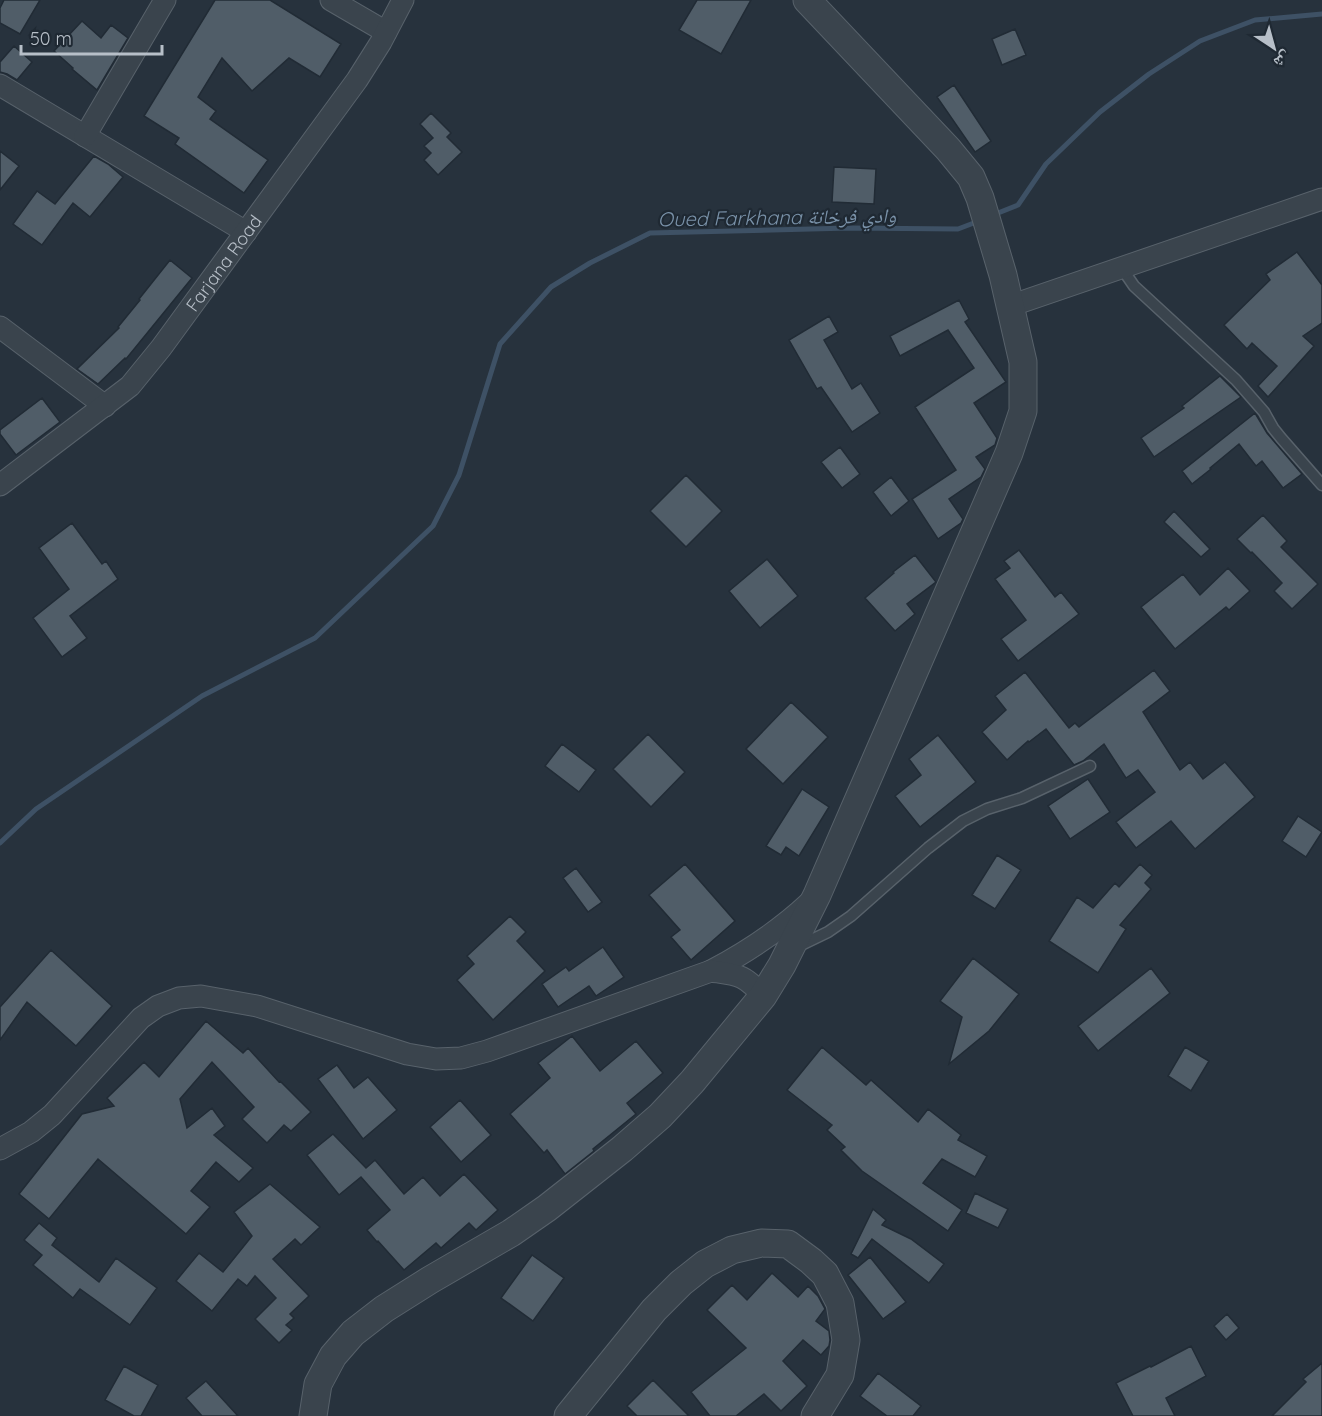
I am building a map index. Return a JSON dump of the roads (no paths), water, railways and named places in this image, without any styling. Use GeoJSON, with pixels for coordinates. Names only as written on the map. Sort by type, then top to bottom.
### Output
{"type":"FeatureCollection","features":[{"type":"Feature","properties":{"kind":"street"},"geometry":{"type":"LineString","coordinates":[[85,136],[165,0]]}},
{"type":"Feature","properties":{"kind":"street"},"geometry":{"type":"LineString","coordinates":[[331,0],[386,32]]}},
{"type":"Feature","properties":{"kind":"street","name":"Farjana Road"},"geometry":{"type":"LineString","coordinates":[[0,484],[130,386],[161,348],[357,80],[403,0]]}},
{"type":"Feature","properties":{"kind":"street"},"geometry":{"type":"LineString","coordinates":[[313,1416],[318,1384],[333,1356],[353,1333],[384,1309],[511,1233],[548,1208],[622,1149],[660,1116],[692,1082],[763,996],[817,895],[1009,453],[1023,411],[1023,362],[1003,275],[980,198],[971,177],[948,149],[807,0]]}},
{"type":"Feature","properties":{"kind":"street"},"geometry":{"type":"LineString","coordinates":[[0,85],[246,232]]}},
{"type":"Feature","properties":{"kind":"street"},"geometry":{"type":"LineString","coordinates":[[1010,306],[1322,199]]}},
{"type":"Feature","properties":{"kind":"street"},"geometry":{"type":"LineString","coordinates":[[0,327],[105,406]]}},
{"type":"Feature","properties":{"kind":"street"},"geometry":{"type":"LineString","coordinates":[[0,1149],[31,1132],[52,1114],[141,1018],[159,1006],[179,998],[201,996],[257,1006],[407,1054],[436,1059],[461,1058],[499,1047],[711,971],[770,936],[817,895]]}},
{"type":"Feature","properties":{"kind":"street"},"geometry":{"type":"LineString","coordinates":[[711,971],[743,977],[763,996]]}},
{"type":"Feature","properties":{"kind":"street"},"geometry":{"type":"LineString","coordinates":[[568,1416],[654,1310],[681,1283],[705,1264],[732,1250],[761,1243],[788,1244],[811,1260],[825,1274],[840,1303],[846,1341],[840,1375],[815,1416]]}},
{"type":"Feature","properties":{"kind":"lane"},"geometry":{"type":"LineString","coordinates":[[1121,267],[1134,286],[1236,380],[1264,412],[1281,438],[1322,485]]}},
{"type":"Feature","properties":{"kind":"lane"},"geometry":{"type":"LineString","coordinates":[[788,952],[828,932],[851,916],[963,820],[987,809],[1023,798],[1090,766]]}},
{"type":"Feature","properties":{"kind":"waterway","name":"Oued Farkhana وادي فرخانة"},"geometry":{"type":"LineString","coordinates":[[993,215],[1018,205],[1046,164],[1100,112],[1149,74],[1200,41],[1255,20],[1322,14]]}},
{"type":"Feature","properties":{"kind":"waterway","name":"Oued Farkhana وادي فرخانة"},"geometry":{"type":"LineString","coordinates":[[0,843],[36,809],[202,696],[315,638],[433,526],[459,475],[500,344],[551,287],[590,263],[650,233],[850,228],[958,229],[979,221]]}}]}
